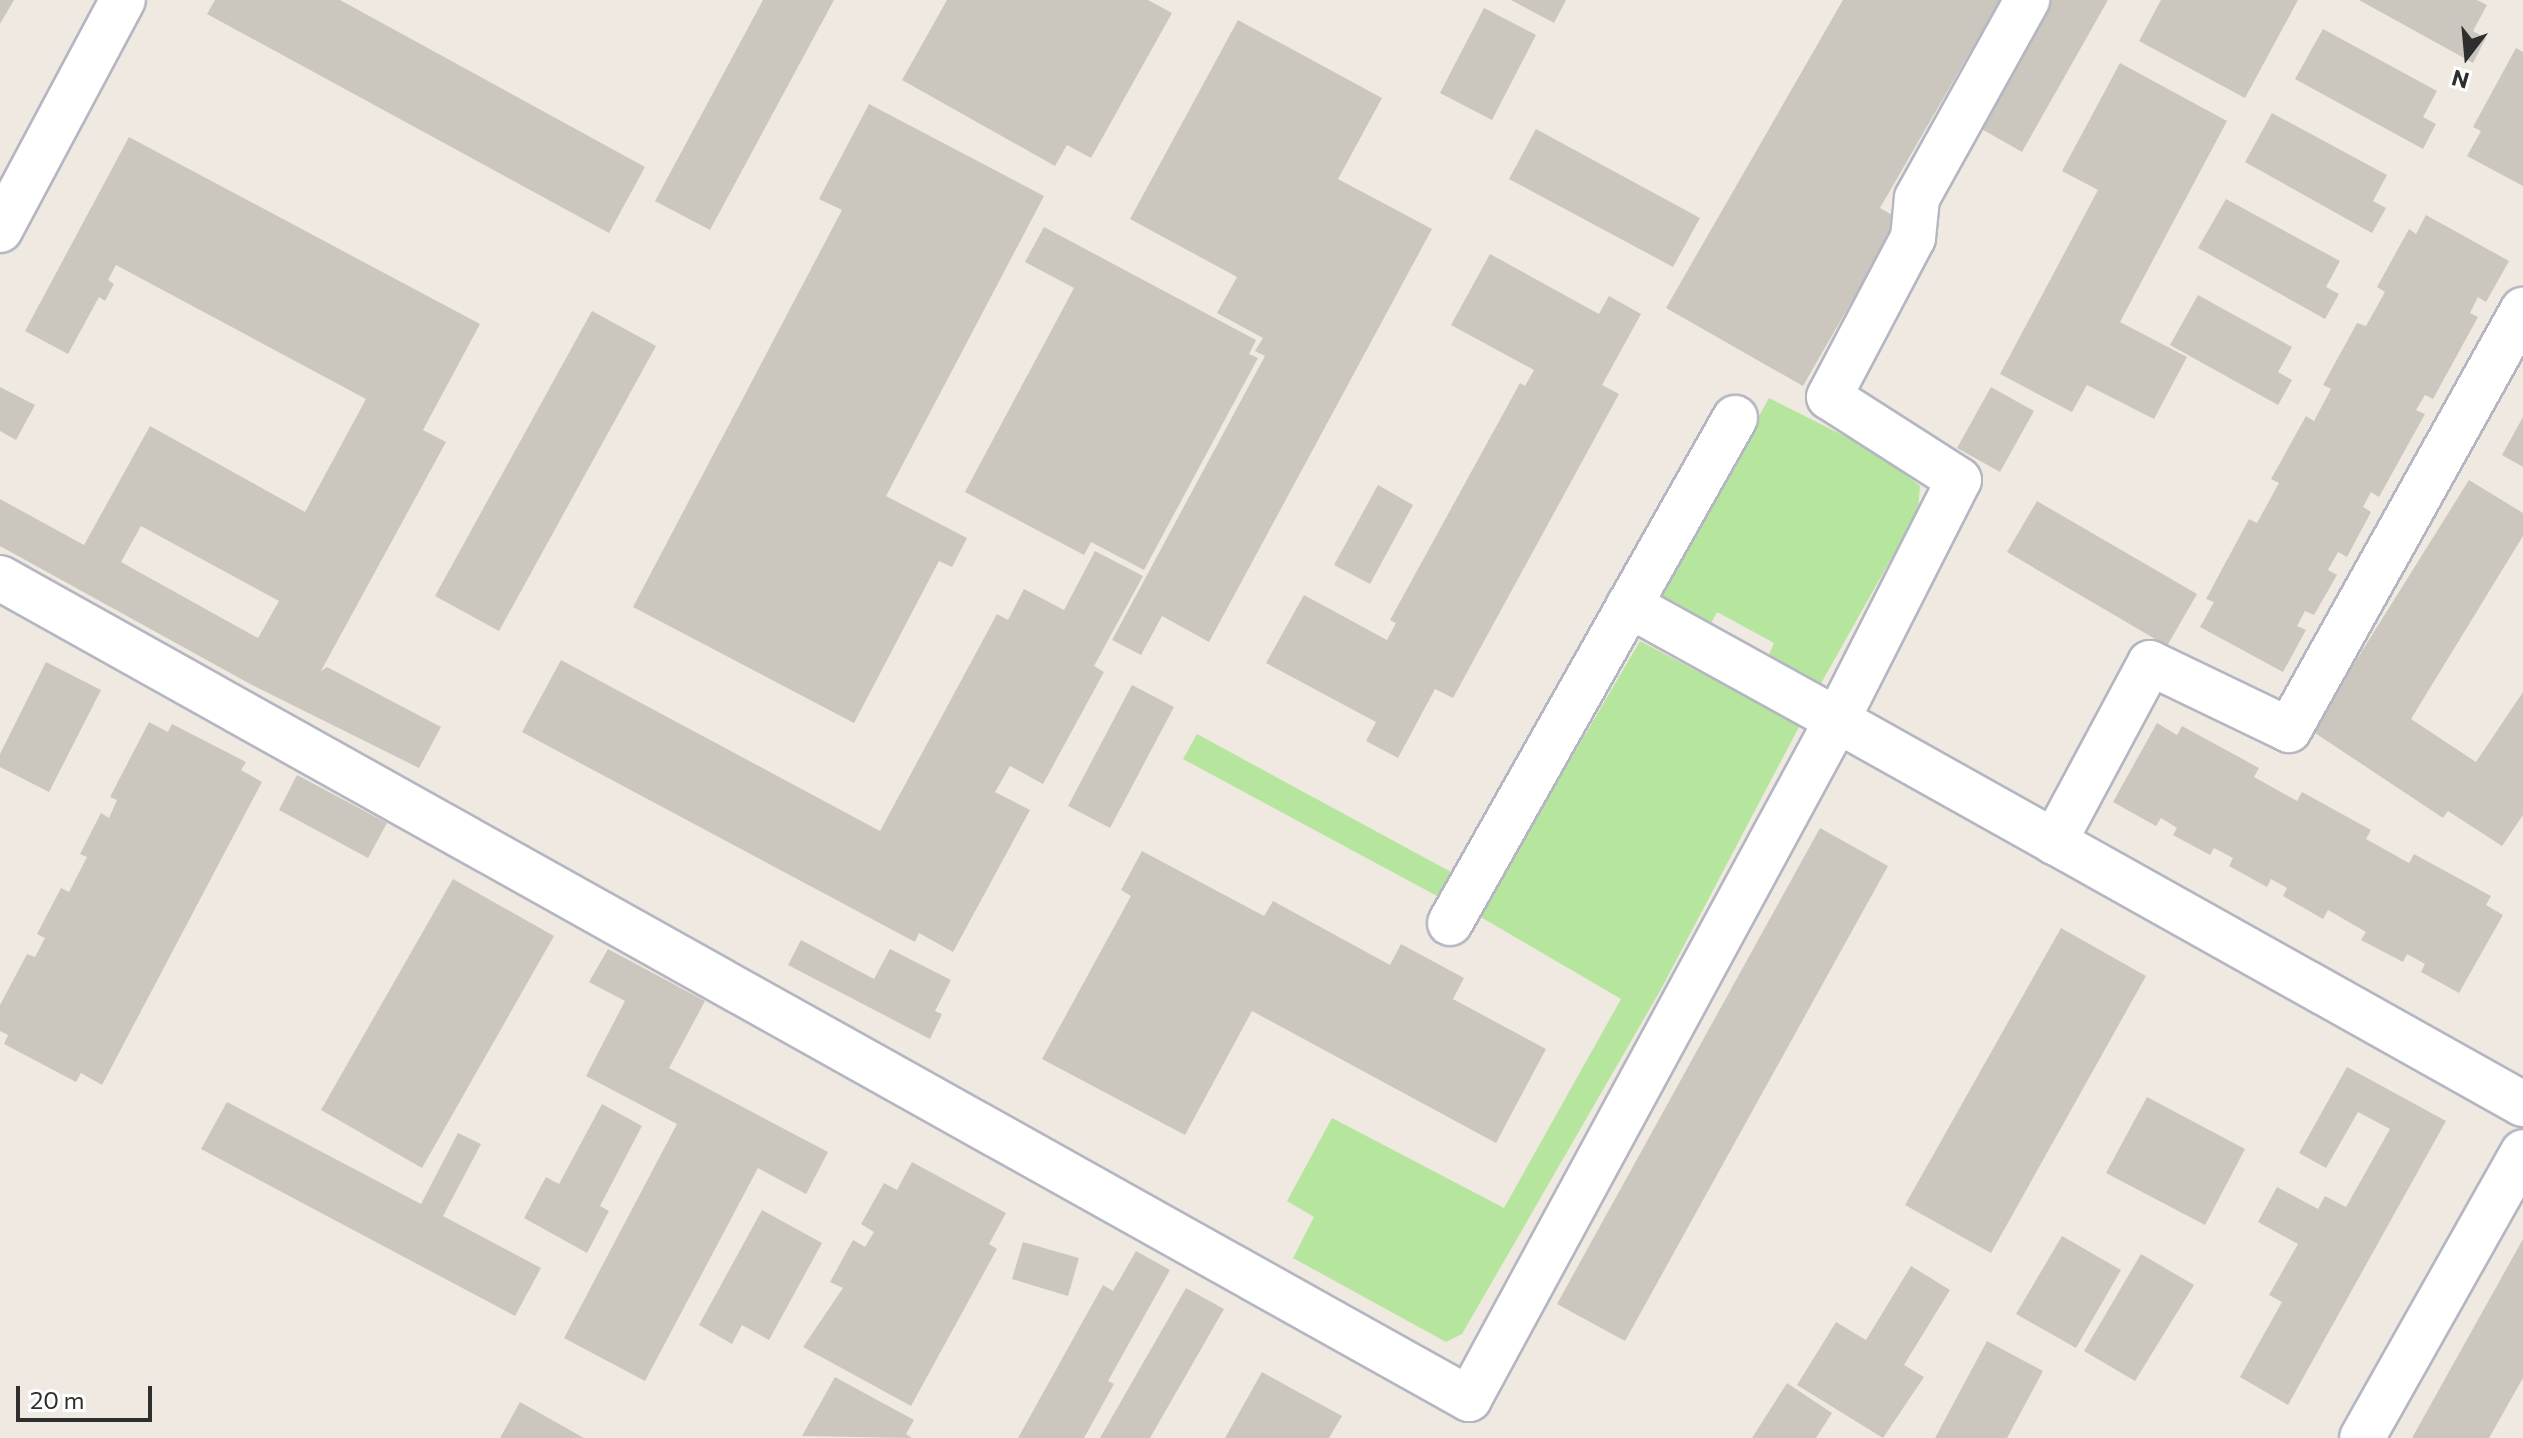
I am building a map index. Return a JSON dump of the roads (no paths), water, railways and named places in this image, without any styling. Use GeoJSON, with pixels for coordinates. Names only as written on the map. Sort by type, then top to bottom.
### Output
{"type":"FeatureCollection","features":[{"type":"Feature","properties":{"kind":"street"},"geometry":{"type":"LineString","coordinates":[[0,230],[123,0]]}},
{"type":"Feature","properties":{"kind":"street"},"geometry":{"type":"LineString","coordinates":[[0,578],[1469,1399],[1837,720],[1959,480],[1829,397],[1913,238],[1917,198],[2027,0]]}},
{"type":"Feature","properties":{"kind":"street"},"geometry":{"type":"LineString","coordinates":[[2054,842],[2150,663],[2289,730],[2523,310]]}},
{"type":"Feature","properties":{"kind":"street"},"geometry":{"type":"LineString","coordinates":[[1450,923],[1735,418]]}},
{"type":"Feature","properties":{"kind":"street"},"geometry":{"type":"LineString","coordinates":[[1629,605],[2523,1104]]}},
{"type":"Feature","properties":{"kind":"street"},"geometry":{"type":"LineString","coordinates":[[2362,1438],[2523,1152]]}}]}
